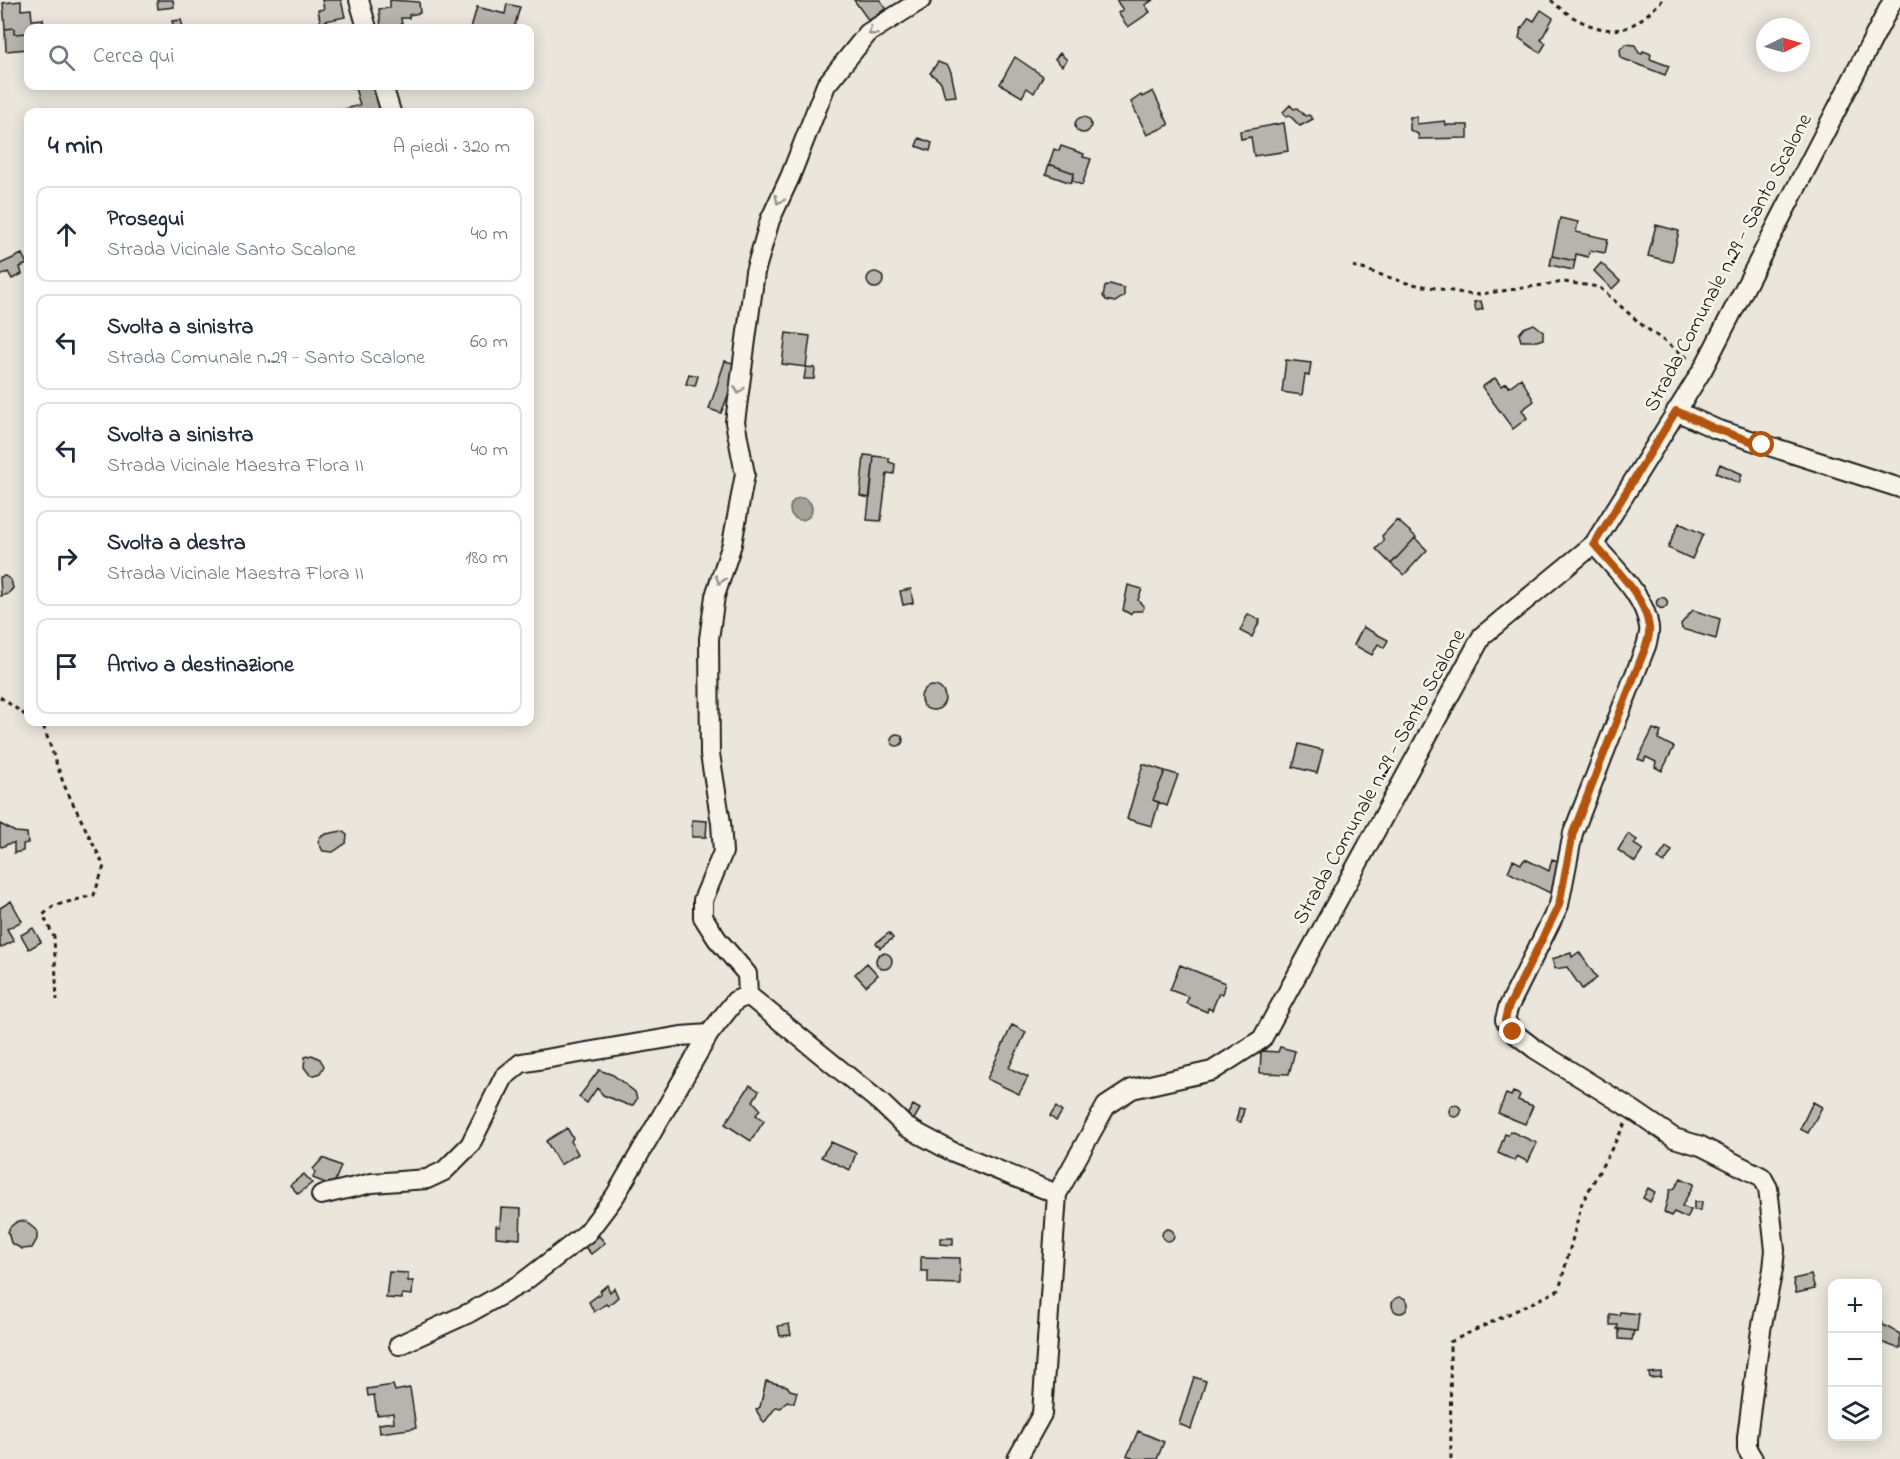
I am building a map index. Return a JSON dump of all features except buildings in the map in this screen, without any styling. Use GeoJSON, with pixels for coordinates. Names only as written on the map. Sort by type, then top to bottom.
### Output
{"type":"FeatureCollection","features":[{"type":"Feature","properties":{"kind":"street"},"geometry":{"type":"LineString","coordinates":[[359,0],[366,24]]}},
{"type":"Feature","properties":{"kind":"street"},"geometry":{"type":"LineString","coordinates":[[921,0],[868,33],[826,86],[790,177],[770,220],[755,272],[735,422],[745,474],[732,544],[715,596],[709,639],[710,754],[721,823],[723,852],[702,900],[703,916],[717,939],[747,974],[748,995],[881,1103],[906,1127],[951,1151],[1057,1194]]}},
{"type":"Feature","properties":{"kind":"street","name":"Strada Comunale n.29 - Santo Scalone"},"geometry":{"type":"LineString","coordinates":[[1017,1459],[1042,1414],[1057,1194],[1106,1106],[1132,1089],[1212,1071],[1262,1039],[1482,636],[1594,544],[1703,369],[1893,0]]}},
{"type":"Feature","properties":{"kind":"street"},"geometry":{"type":"LineString","coordinates":[[384,90],[389,108]]}},
{"type":"Feature","properties":{"kind":"street"},"geometry":{"type":"LineString","coordinates":[[1676,411],[1734,436],[1900,488]]}},
{"type":"Feature","properties":{"kind":"street"},"geometry":{"type":"LineString","coordinates":[[1594,544],[1633,592],[1645,611],[1650,630],[1646,646],[1576,825],[1559,905],[1508,1008],[1505,1020],[1513,1032],[1535,1049],[1674,1138],[1701,1146],[1762,1177],[1768,1188],[1775,1250],[1747,1437],[1747,1449],[1754,1459]]}},
{"type":"Feature","properties":{"kind":"street"},"geometry":{"type":"LineString","coordinates":[[399,1345],[469,1313],[522,1283],[587,1233],[615,1196],[709,1034],[735,1001],[748,995]]}},
{"type":"Feature","properties":{"kind":"street"},"geometry":{"type":"LineString","coordinates":[[321,1195],[372,1183],[427,1179],[444,1171],[470,1144],[504,1077],[521,1063],[681,1036],[709,1034]]}},
{"type":"Feature","properties":{"kind":"path"},"geometry":{"type":"LineString","coordinates":[[1551,0],[1562,10],[1589,25],[1613,30],[1628,27],[1647,15],[1662,0]]}},
{"type":"Feature","properties":{"kind":"path"},"geometry":{"type":"LineString","coordinates":[[1353,266],[1407,284],[1474,295],[1564,282],[1599,287],[1642,325],[1703,369]]}},
{"type":"Feature","properties":{"kind":"path"},"geometry":{"type":"LineString","coordinates":[[0,697],[24,714]]}},
{"type":"Feature","properties":{"kind":"path"},"geometry":{"type":"LineString","coordinates":[[41,726],[44,728],[64,785],[104,866],[94,895],[53,906],[43,915],[54,937],[57,1000]]}},
{"type":"Feature","properties":{"kind":"path"},"geometry":{"type":"LineString","coordinates":[[1451,1459],[1450,1342],[1559,1290],[1582,1203],[1633,1110]]}},
{"type":"Feature","properties":{"kind":"shaded area"},"geometry":{"type":"Polygon","coordinates":[[[801,498],[809,501],[812,509],[809,517],[801,520],[793,517],[790,509],[793,501],[801,498]]]}},
{"type":"Feature","properties":{"kind":"route"},"geometry":{"type":"LineString","coordinates":[[1513,1032],[1505,1020],[1508,1008],[1559,905],[1573,833],[1581,808],[1646,646],[1650,630],[1645,611],[1633,592],[1594,544],[1676,411],[1716,429],[1762,445]]}}]}
